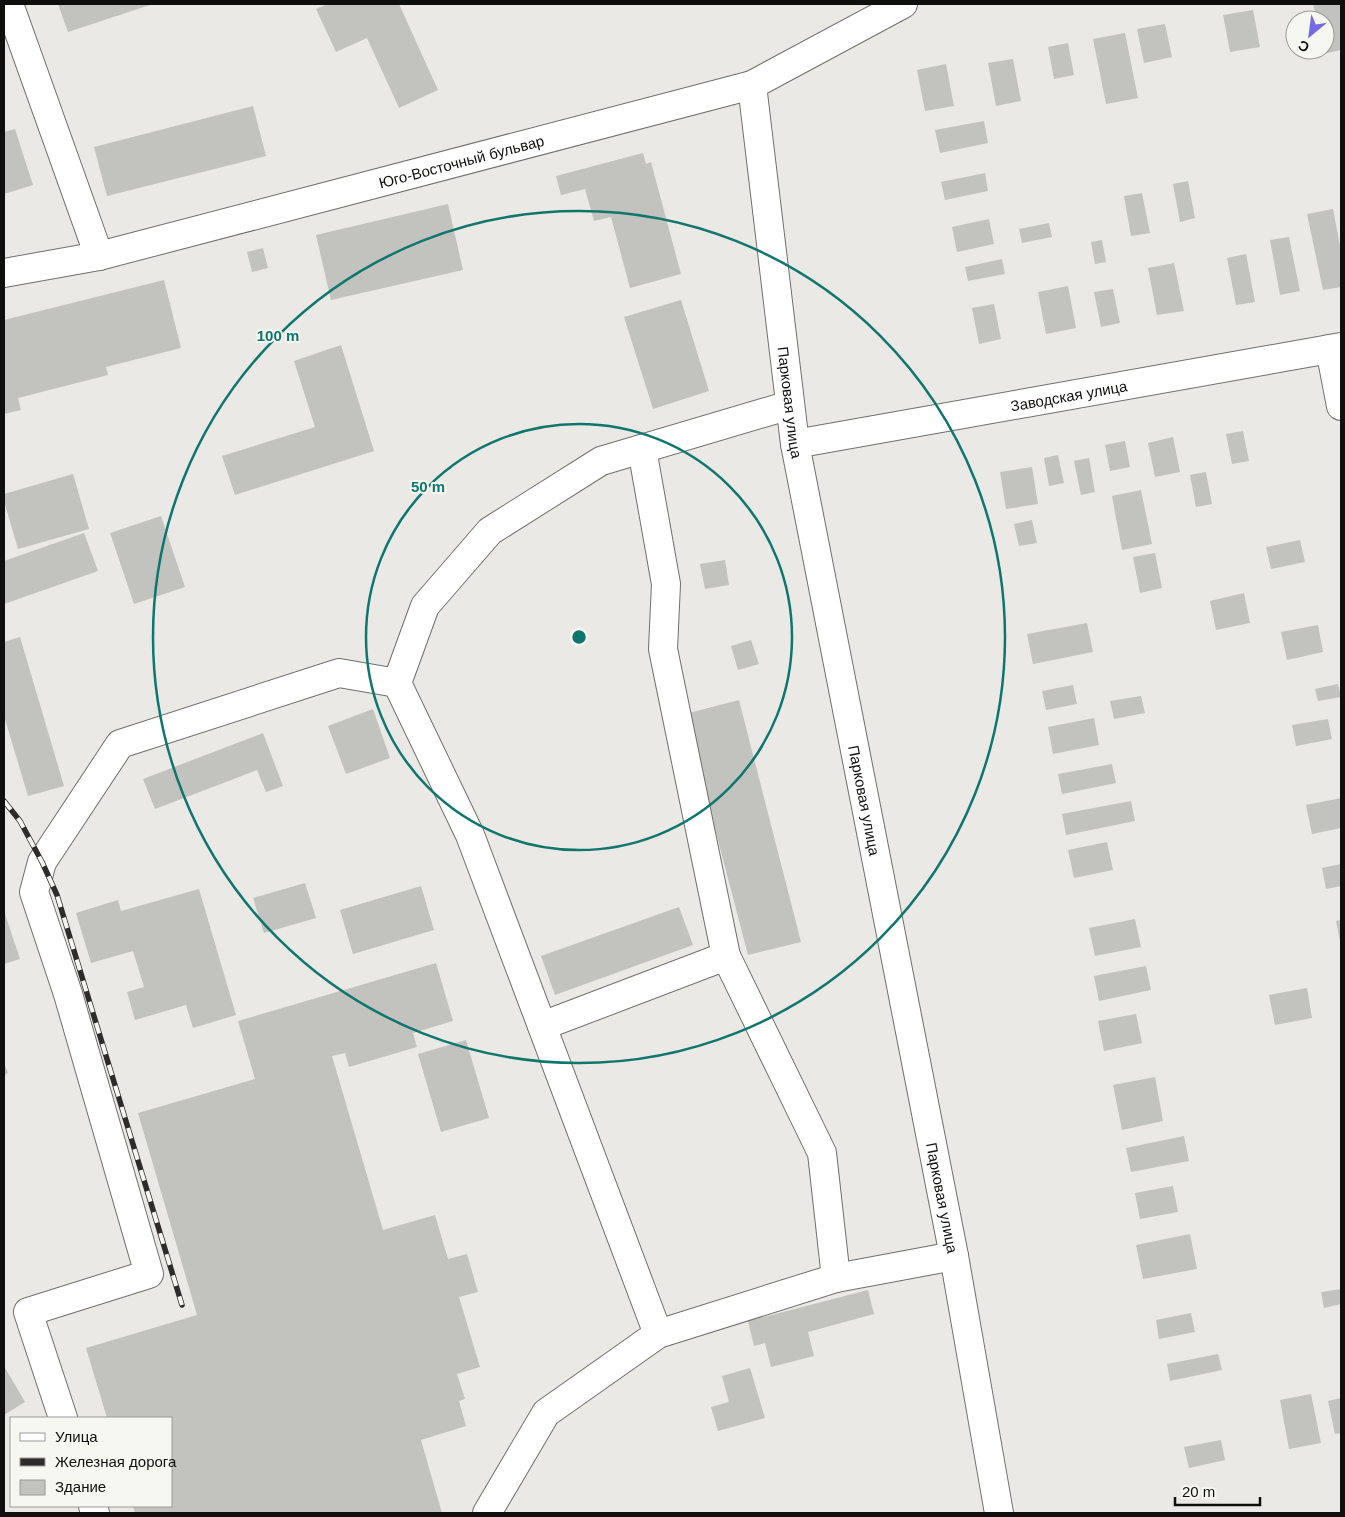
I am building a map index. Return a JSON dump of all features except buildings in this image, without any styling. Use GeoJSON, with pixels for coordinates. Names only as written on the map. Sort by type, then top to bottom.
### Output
{"type":"FeatureCollection","features":[{"type":"Feature","properties":{"kind":"main road"},"geometry":{"type":"LineString","coordinates":[[9,4],[100,256]]}},
{"type":"Feature","properties":{"kind":"main road","name":"Юго-Восточный бульвар"},"geometry":{"type":"LineString","coordinates":[[4,273],[100,256],[752,85],[903,4]]}},
{"type":"Feature","properties":{"kind":"main road","name":"Парковая улица"},"geometry":{"type":"LineString","coordinates":[[752,85],[794,444],[954,1256],[999,1513]]}},
{"type":"Feature","properties":{"kind":"main road"},"geometry":{"type":"LineString","coordinates":[[1336,348],[1341,406]]}},
{"type":"Feature","properties":{"kind":"main road","name":"Заводская улица"},"geometry":{"type":"LineString","coordinates":[[794,444],[1336,348]]}},
{"type":"Feature","properties":{"kind":"main road"},"geometry":{"type":"LineString","coordinates":[[658,1334],[470,835],[397,683],[425,606],[490,531],[601,461],[790,405]]}},
{"type":"Feature","properties":{"kind":"main road"},"geometry":{"type":"LineString","coordinates":[[642,449],[666,584],[663,649],[726,956],[822,1153],[836,1278]]}},
{"type":"Feature","properties":{"kind":"main road"},"geometry":{"type":"LineString","coordinates":[[63,1417],[28,1312],[149,1274],[68,994],[34,892],[42,862],[120,744],[339,673],[397,683]]}},
{"type":"Feature","properties":{"kind":"main road"},"geometry":{"type":"LineString","coordinates":[[542,1026],[726,956]]}},
{"type":"Feature","properties":{"kind":"main road"},"geometry":{"type":"LineString","coordinates":[[487,1513],[546,1413],[658,1334],[836,1278],[954,1256]]}},
{"type":"Feature","properties":{"kind":"railway"},"geometry":{"type":"LineString","coordinates":[[4,801],[20,821],[57,895],[182,1305]]}}]}
